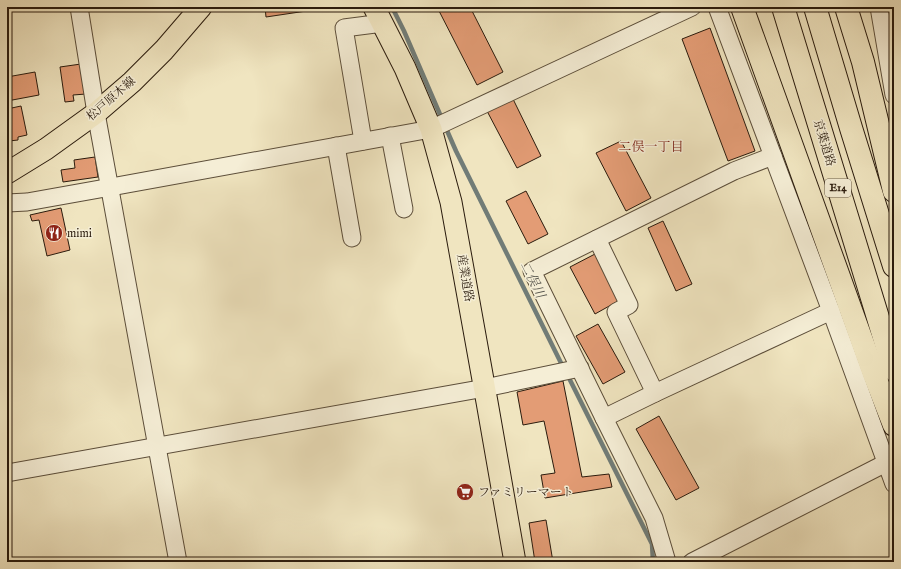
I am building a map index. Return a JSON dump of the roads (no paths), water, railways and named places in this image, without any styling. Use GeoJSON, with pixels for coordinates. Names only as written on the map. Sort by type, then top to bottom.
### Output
{"type":"FeatureCollection","features":[{"type":"Feature","properties":{"kind":"highway"},"geometry":{"type":"LineString","coordinates":[[742,7],[894,425]]}},
{"type":"Feature","properties":{"kind":"highway"},"geometry":{"type":"LineString","coordinates":[[756,7],[822,228]]}},
{"type":"Feature","properties":{"kind":"highway","name":"京葉道路"},"geometry":{"type":"LineString","coordinates":[[783,7],[894,370]]}},
{"type":"Feature","properties":{"kind":"highway","name":"E14"},"geometry":{"type":"LineString","coordinates":[[815,7],[894,266]]}},
{"type":"Feature","properties":{"kind":"highway"},"geometry":{"type":"LineString","coordinates":[[846,7],[863,62],[894,191]]}},
{"type":"Feature","properties":{"kind":"highway"},"geometry":{"type":"LineString","coordinates":[[855,7],[863,62]]}},
{"type":"Feature","properties":{"kind":"main road","name":"松戸原木線"},"geometry":{"type":"LineString","coordinates":[[7,173],[46,149],[96,113],[132,82],[153,61],[201,7]]}},
{"type":"Feature","properties":{"kind":"main road","name":"産業道路"},"geometry":{"type":"LineString","coordinates":[[379,15],[405,68],[431,129],[451,202],[515,562]]}},
{"type":"Feature","properties":{"kind":"street"},"geometry":{"type":"LineString","coordinates":[[79,7],[96,113],[178,562]]}},
{"type":"Feature","properties":{"kind":"street"},"geometry":{"type":"LineString","coordinates":[[7,203],[27,202],[431,129],[692,7]]}},
{"type":"Feature","properties":{"kind":"street"},"geometry":{"type":"LineString","coordinates":[[718,7],[832,311],[894,484]]}},
{"type":"Feature","properties":{"kind":"street"},"geometry":{"type":"LineString","coordinates":[[879,7],[894,93]]}},
{"type":"Feature","properties":{"kind":"street"},"geometry":{"type":"LineString","coordinates":[[363,141],[344,28],[379,15]]}},
{"type":"Feature","properties":{"kind":"street"},"geometry":{"type":"LineString","coordinates":[[390,136],[404,209]]}},
{"type":"Feature","properties":{"kind":"street"},"geometry":{"type":"LineString","coordinates":[[336,146],[352,238]]}},
{"type":"Feature","properties":{"kind":"street"},"geometry":{"type":"LineString","coordinates":[[667,562],[654,518],[532,271],[734,171],[773,156]]}},
{"type":"Feature","properties":{"kind":"street"},"geometry":{"type":"LineString","coordinates":[[597,240],[629,305],[616,312],[655,393]]}},
{"type":"Feature","properties":{"kind":"street"},"geometry":{"type":"LineString","coordinates":[[604,418],[832,311]]}},
{"type":"Feature","properties":{"kind":"street"},"geometry":{"type":"LineString","coordinates":[[7,474],[485,388],[580,368]]}},
{"type":"Feature","properties":{"kind":"street"},"geometry":{"type":"LineString","coordinates":[[692,562],[886,463]]}},
{"type":"Feature","properties":{"kind":"waterway","name":"二俣川"},"geometry":{"type":"LineString","coordinates":[[392,7],[442,119]]}},
{"type":"Feature","properties":{"kind":"waterway","name":"二俣川"},"geometry":{"type":"LineString","coordinates":[[445,126],[563,367]]}},
{"type":"Feature","properties":{"kind":"waterway","name":"二俣川"},"geometry":{"type":"LineString","coordinates":[[567,374],[652,544],[653,562]]}},
{"type":"Feature","properties":{"kind":"place","name":"mimi"},"geometry":{"type":"Point","coordinates":[54,233]}},
{"type":"Feature","properties":{"kind":"place","name":"ファミリーマート"},"geometry":{"type":"Point","coordinates":[465,492]}},
{"type":"Feature","properties":{"kind":"district","name":"二俣一丁目"},"geometry":{"type":"Point","coordinates":[651,147]}}]}
